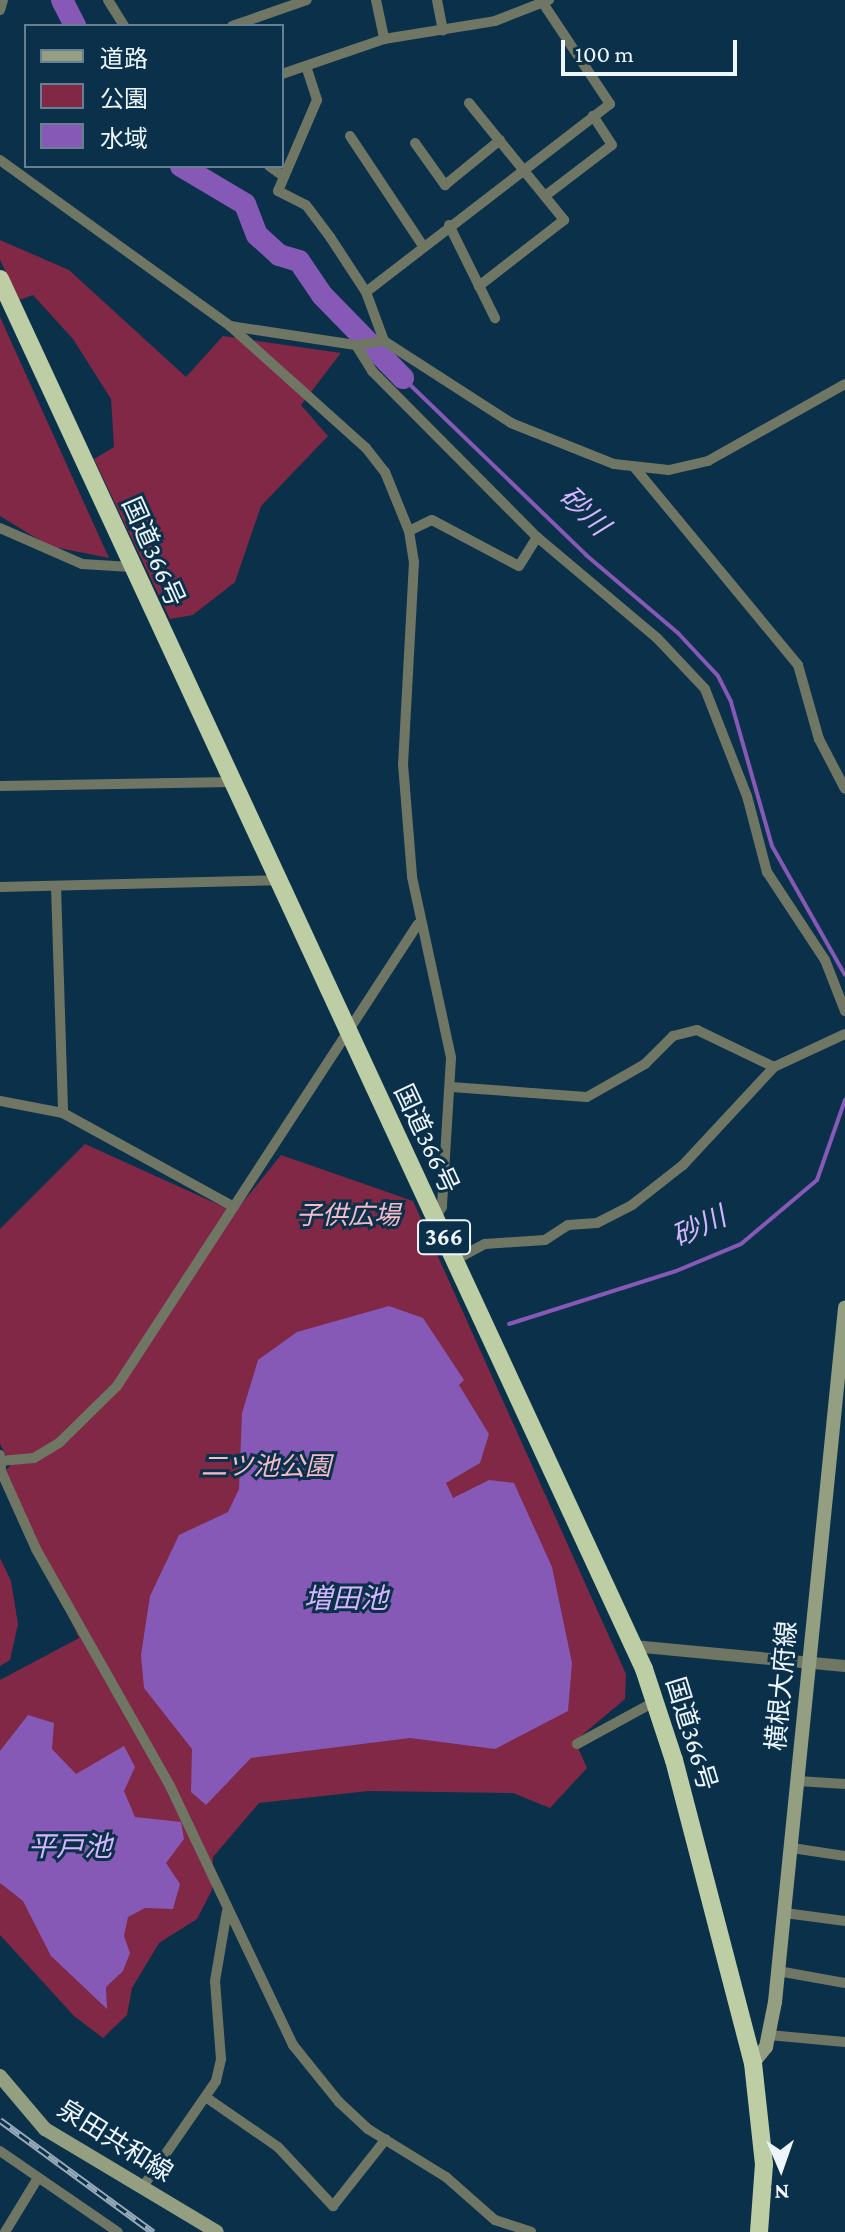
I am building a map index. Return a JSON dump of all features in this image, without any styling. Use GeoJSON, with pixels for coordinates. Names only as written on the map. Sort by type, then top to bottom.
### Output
{"type":"FeatureCollection","features":[{"type":"Feature","properties":{"kind":"highway","name":"国道366号"},"geometry":{"type":"LineString","coordinates":[[0,279],[633,1646],[654,1702],[753,2063],[764,2164],[759,2232]]}},
{"type":"Feature","properties":{"kind":"main road","name":"横根大府線"},"geometry":{"type":"LineString","coordinates":[[753,2063],[769,2035],[778,1971],[845,1308]]}},
{"type":"Feature","properties":{"kind":"main road","name":"泉田共和線"},"geometry":{"type":"LineString","coordinates":[[0,2076],[45,2129],[217,2232]]}},
{"type":"Feature","properties":{"kind":"street"},"geometry":{"type":"LineString","coordinates":[[0,10],[3,0]]}},
{"type":"Feature","properties":{"kind":"street"},"geometry":{"type":"LineString","coordinates":[[122,0],[109,2],[123,24]]}},
{"type":"Feature","properties":{"kind":"street"},"geometry":{"type":"LineString","coordinates":[[238,24],[307,0]]}},
{"type":"Feature","properties":{"kind":"street"},"geometry":{"type":"LineString","coordinates":[[376,0],[384,39]]}},
{"type":"Feature","properties":{"kind":"street"},"geometry":{"type":"LineString","coordinates":[[437,0],[443,30]]}},
{"type":"Feature","properties":{"kind":"street"},"geometry":{"type":"LineString","coordinates":[[284,73],[384,39],[495,21],[546,2],[610,104],[523,167],[366,292]]}},
{"type":"Feature","properties":{"kind":"street"},"geometry":{"type":"LineString","coordinates":[[306,66],[317,100],[282,175],[278,191],[306,205],[366,292],[384,341],[529,433],[635,468],[669,470],[708,461],[845,384]]}},
{"type":"Feature","properties":{"kind":"street"},"geometry":{"type":"LineString","coordinates":[[469,103],[564,220],[479,286]]}},
{"type":"Feature","properties":{"kind":"street"},"geometry":{"type":"LineString","coordinates":[[545,196],[612,145],[593,116]]}},
{"type":"Feature","properties":{"kind":"street"},"geometry":{"type":"LineString","coordinates":[[350,136],[423,246]]}},
{"type":"Feature","properties":{"kind":"street"},"geometry":{"type":"LineString","coordinates":[[415,143],[445,185],[500,140]]}},
{"type":"Feature","properties":{"kind":"street"},"geometry":{"type":"LineString","coordinates":[[0,160],[230,326],[366,448],[385,472],[409,531],[415,585],[403,764],[418,924],[445,1013],[451,1087],[443,1136],[442,1207],[435,1218]]}},
{"type":"Feature","properties":{"kind":"street"},"geometry":{"type":"LineString","coordinates":[[272,168],[282,175]]}},
{"type":"Feature","properties":{"kind":"street"},"geometry":{"type":"LineString","coordinates":[[449,225],[495,318]]}},
{"type":"Feature","properties":{"kind":"street"},"geometry":{"type":"LineString","coordinates":[[230,326],[360,345],[384,341]]}},
{"type":"Feature","properties":{"kind":"street"},"geometry":{"type":"LineString","coordinates":[[360,345],[372,371],[537,537],[657,638],[705,689],[747,796],[767,872],[825,960],[845,1011]]}},
{"type":"Feature","properties":{"kind":"street"},"geometry":{"type":"LineString","coordinates":[[635,468],[798,665],[819,739],[845,789]]}},
{"type":"Feature","properties":{"kind":"street"},"geometry":{"type":"LineString","coordinates":[[409,531],[432,520],[519,566],[537,537]]}},
{"type":"Feature","properties":{"kind":"street"},"geometry":{"type":"LineString","coordinates":[[0,528],[82,564],[131,567]]}},
{"type":"Feature","properties":{"kind":"street"},"geometry":{"type":"LineString","coordinates":[[0,786],[232,782]]}},
{"type":"Feature","properties":{"kind":"street"},"geometry":{"type":"LineString","coordinates":[[0,887],[278,880]]}},
{"type":"Feature","properties":{"kind":"street"},"geometry":{"type":"LineString","coordinates":[[56,886],[63,1113]]}},
{"type":"Feature","properties":{"kind":"street"},"geometry":{"type":"LineString","coordinates":[[418,924],[117,1386],[59,1443],[34,1458],[1,1459],[1,1471],[36,1549],[170,1786],[293,2045],[339,2102],[386,2139],[446,2177],[495,2220],[531,2232]]}},
{"type":"Feature","properties":{"kind":"street"},"geometry":{"type":"LineString","coordinates":[[451,1087],[587,1097],[645,1064],[673,1036],[697,1030],[774,1067]]}},
{"type":"Feature","properties":{"kind":"street"},"geometry":{"type":"LineString","coordinates":[[452,1254],[464,1255],[485,1244],[545,1240],[568,1225],[597,1223],[632,1205],[683,1165],[774,1067],[845,1034]]}},
{"type":"Feature","properties":{"kind":"street"},"geometry":{"type":"LineString","coordinates":[[0,1101],[63,1113],[234,1207]]}},
{"type":"Feature","properties":{"kind":"street"},"geometry":{"type":"LineString","coordinates":[[633,1646],[845,1666]]}},
{"type":"Feature","properties":{"kind":"street"},"geometry":{"type":"LineString","coordinates":[[577,1744],[654,1702]]}},
{"type":"Feature","properties":{"kind":"street"},"geometry":{"type":"LineString","coordinates":[[798,1781],[845,1784]]}},
{"type":"Feature","properties":{"kind":"street"},"geometry":{"type":"LineString","coordinates":[[792,1848],[845,1856]]}},
{"type":"Feature","properties":{"kind":"street"},"geometry":{"type":"LineString","coordinates":[[142,2188],[207,2098],[221,2059],[215,1981],[227,1907]]}},
{"type":"Feature","properties":{"kind":"street"},"geometry":{"type":"LineString","coordinates":[[785,1913],[845,1921]]}},
{"type":"Feature","properties":{"kind":"street"},"geometry":{"type":"LineString","coordinates":[[778,1971],[845,1983]]}},
{"type":"Feature","properties":{"kind":"street"},"geometry":{"type":"LineString","coordinates":[[769,2035],[845,2042]]}},
{"type":"Feature","properties":{"kind":"street"},"geometry":{"type":"LineString","coordinates":[[207,2098],[278,2147],[333,2206],[386,2139]]}},
{"type":"Feature","properties":{"kind":"street"},"geometry":{"type":"LineString","coordinates":[[0,2151],[118,2232]]}},
{"type":"Feature","properties":{"kind":"street"},"geometry":{"type":"LineString","coordinates":[[5,2232],[38,2178]]}},
{"type":"Feature","properties":{"kind":"green space"},"geometry":{"type":"Polygon","coordinates":[[[0,240],[69,270],[186,377],[223,336],[341,353],[301,405],[328,436],[261,506],[235,582],[193,615],[170,619],[94,459],[114,447],[111,399],[73,339],[33,295],[19,300],[0,260],[0,240]]]}},
{"type":"Feature","properties":{"kind":"green space"},"geometry":{"type":"Polygon","coordinates":[[[0,317],[109,558],[49,546],[0,516],[0,317]]]}},
{"type":"Feature","properties":{"kind":"green space","name":"二ツ池公園"},"geometry":{"type":"Polygon","coordinates":[[[85,1144],[235,1212],[281,1155],[413,1201],[626,1674],[625,1699],[575,1741],[587,1768],[550,1808],[513,1793],[368,1791],[259,1803],[213,1857],[212,1890],[197,1919],[159,1943],[132,1988],[127,2015],[103,2038],[74,2016],[0,1935],[0,1680],[79,1638],[1,1475],[11,1465],[0,1444],[0,1229],[85,1144]]]}},
{"type":"Feature","properties":{"kind":"green space"},"geometry":{"type":"Polygon","coordinates":[[[0,1558],[11,1581],[18,1624],[10,1660],[0,1666],[0,1558]]]}},
{"type":"Feature","properties":{"kind":"water","name":"増田池"},"geometry":{"type":"Polygon","coordinates":[[[389,1306],[423,1318],[464,1380],[459,1385],[489,1434],[480,1463],[446,1483],[453,1498],[489,1480],[514,1483],[552,1567],[572,1663],[568,1711],[495,1749],[410,1738],[251,1758],[206,1805],[191,1792],[192,1749],[144,1688],[141,1655],[150,1596],[179,1535],[228,1512],[239,1489],[242,1413],[258,1360],[297,1332],[389,1306]]]}},
{"type":"Feature","properties":{"kind":"water","name":"平戸池"},"geometry":{"type":"Polygon","coordinates":[[[28,1715],[54,1723],[52,1749],[76,1774],[124,1746],[135,1767],[124,1791],[135,1817],[181,1822],[184,1839],[166,1863],[180,1884],[173,1909],[145,1908],[128,1917],[124,1936],[130,1953],[123,1971],[106,1987],[107,2009],[51,1956],[23,1901],[0,1883],[0,1751],[28,1715]]]}},
{"type":"Feature","properties":{"kind":"waterway","name":"砂川"},"geometry":{"type":"LineString","coordinates":[[62,0],[74,24]]}},
{"type":"Feature","properties":{"kind":"waterway","name":"砂川"},"geometry":{"type":"LineString","coordinates":[[184,168],[245,204],[257,235],[279,255],[299,261],[322,295],[403,378]]}},
{"type":"Feature","properties":{"kind":"waterway","name":"砂川"},"geometry":{"type":"LineString","coordinates":[[403,378],[586,555],[678,633],[718,676],[731,702],[772,846],[845,975]]}},
{"type":"Feature","properties":{"kind":"waterway","name":"砂川"},"geometry":{"type":"LineString","coordinates":[[509,1324],[676,1271],[741,1244],[817,1180],[845,1100]]}},
{"type":"Feature","properties":{"kind":"railway"},"geometry":{"type":"LineString","coordinates":[[0,2120],[153,2232]]}},
{"type":"Feature","properties":{"kind":"park label","name":"子供広場"},"geometry":{"type":"Point","coordinates":[348,1216]}}]}
